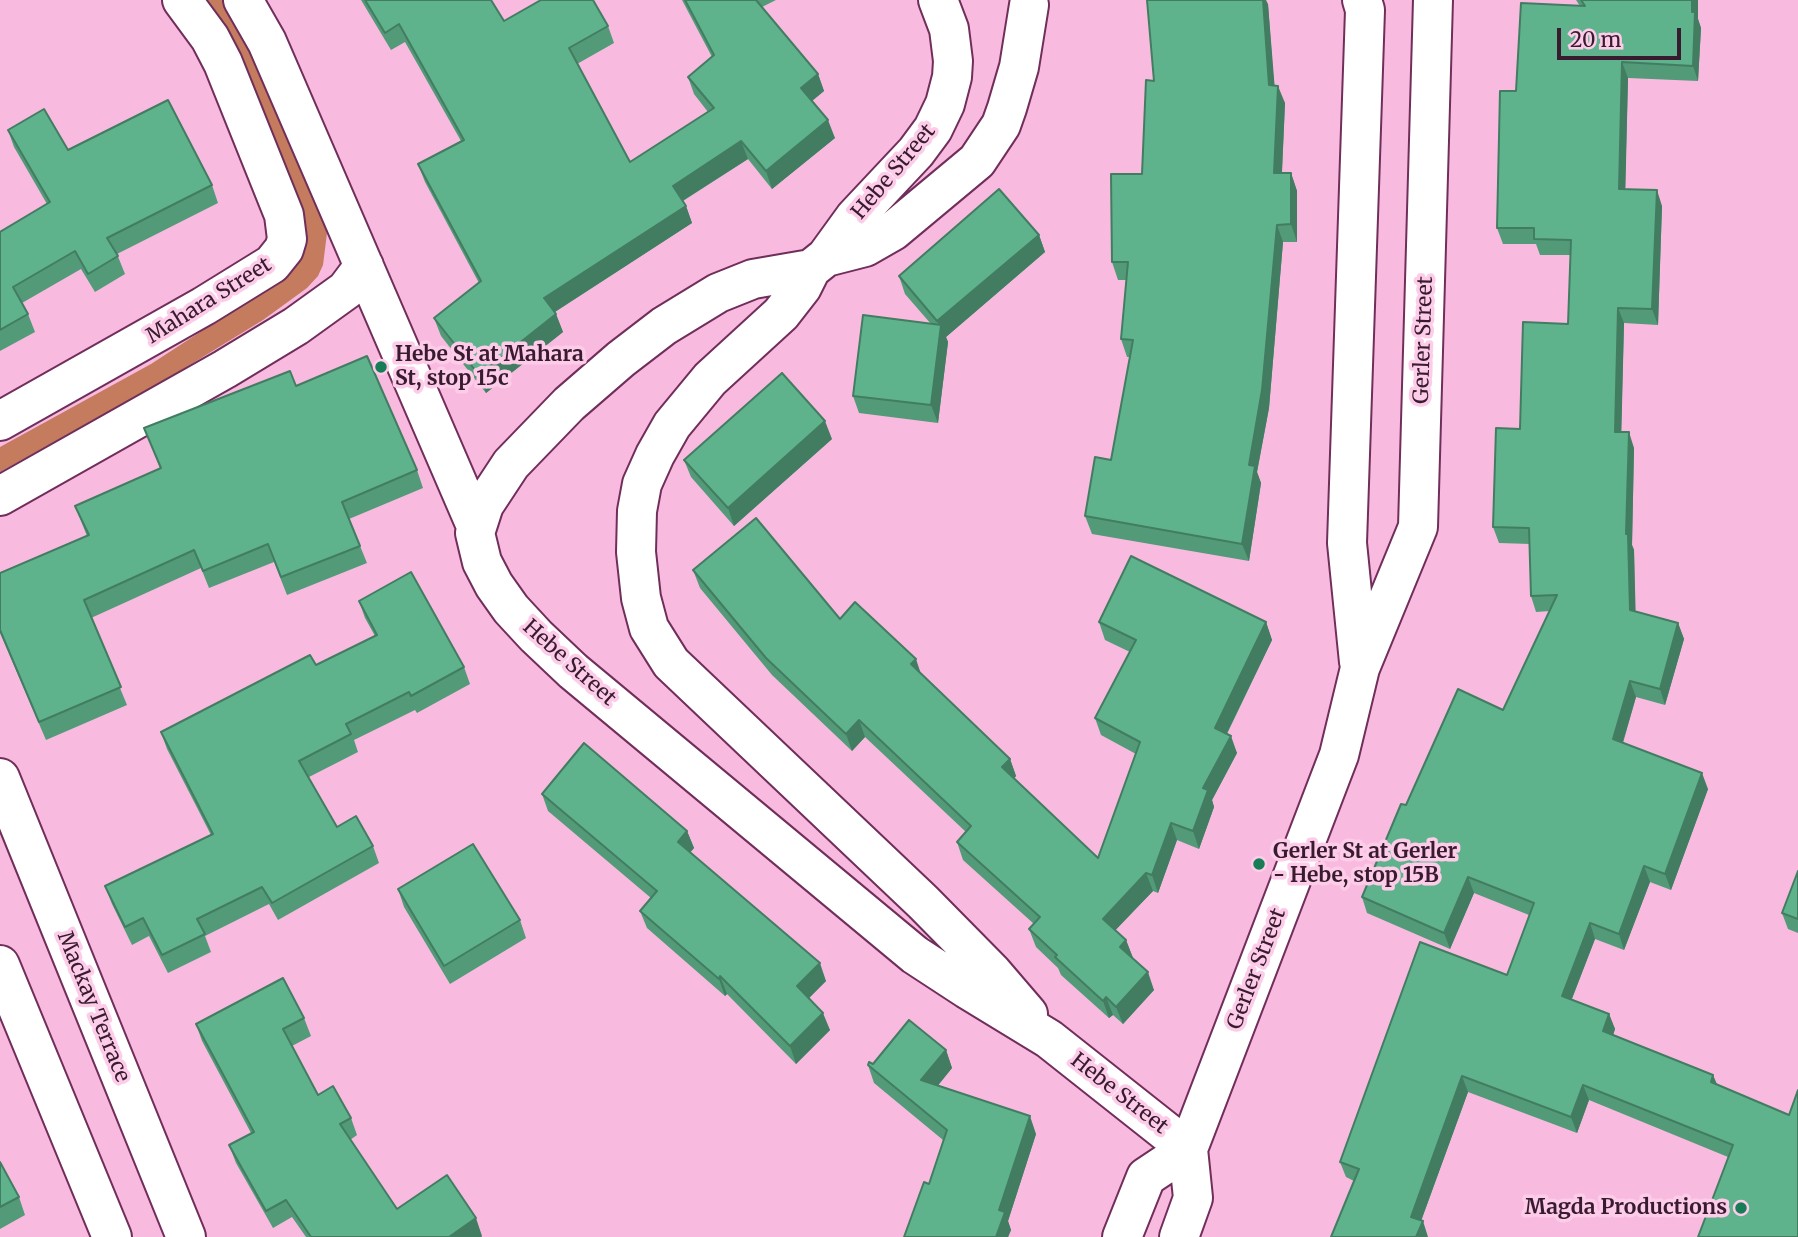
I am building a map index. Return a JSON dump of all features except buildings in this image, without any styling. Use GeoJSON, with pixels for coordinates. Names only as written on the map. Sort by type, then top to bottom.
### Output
{"type":"FeatureCollection","features":[{"type":"Feature","properties":{"kind":"street","name":"Mahara Street"},"geometry":{"type":"LineString","coordinates":[[0,421],[214,300],[272,264],[285,249],[287,232],[284,215],[233,88],[210,38],[182,0]]}},
{"type":"Feature","properties":{"kind":"street"},"geometry":{"type":"LineString","coordinates":[[243,0],[267,42],[476,526]]}},
{"type":"Feature","properties":{"kind":"street","name":"Hebe Street"},"geometry":{"type":"LineString","coordinates":[[938,0],[949,29],[953,61],[949,91],[939,117],[923,143],[855,217],[781,314],[730,360],[693,398],[672,425],[655,455],[639,498],[635,530],[638,576],[649,628],[662,652],[681,674],[923,902],[992,972],[1049,1039]]}},
{"type":"Feature","properties":{"kind":"street","name":"Gerler Street"},"geometry":{"type":"LineString","coordinates":[[1360,668],[1347,543],[1364,24],[1362,0]]}},
{"type":"Feature","properties":{"kind":"street","name":"Gerler Street"},"geometry":{"type":"LineString","coordinates":[[1179,1237],[1193,1198],[1188,1149],[1339,755],[1360,668],[1418,527],[1433,0]]}},
{"type":"Feature","properties":{"kind":"street","name":"Hebe Street"},"geometry":{"type":"LineString","coordinates":[[1029,5],[1019,67],[1007,108],[1001,125],[977,161],[886,236],[865,247],[819,263],[753,279],[718,293],[664,326],[569,404],[511,464],[490,494],[476,526],[477,548],[488,575],[511,609],[554,653],[915,955],[1049,1039],[1188,1149]]}},
{"type":"Feature","properties":{"kind":"street"},"geometry":{"type":"LineString","coordinates":[[0,496],[296,326],[346,290],[364,266]]}},
{"type":"Feature","properties":{"kind":"street","name":"Mackay Terrace"},"geometry":{"type":"LineString","coordinates":[[0,778],[186,1237]]}},
{"type":"Feature","properties":{"kind":"street"},"geometry":{"type":"LineString","coordinates":[[0,965],[112,1237]]}},
{"type":"Feature","properties":{"kind":"street"},"geometry":{"type":"LineString","coordinates":[[1122,1237],[1146,1177],[1188,1149]]}},
{"type":"Feature","properties":{"kind":"shaded area"},"geometry":{"type":"Polygon","coordinates":[[[197,0],[224,0],[245,38],[325,218],[327,233],[323,265],[318,276],[307,288],[263,320],[162,382],[0,472],[0,447],[151,364],[211,325],[293,264],[197,0]]]}},
{"type":"Feature","properties":{"kind":"place","name":"Hebe St at Mahara St, stop 15c"},"geometry":{"type":"Point","coordinates":[381,367]}},
{"type":"Feature","properties":{"kind":"place","name":"Gerler St at Gerler - Hebe, stop 15B"},"geometry":{"type":"Point","coordinates":[1259,864]}},
{"type":"Feature","properties":{"kind":"place","name":"Magda Productions"},"geometry":{"type":"Point","coordinates":[1741,1208]}}]}
